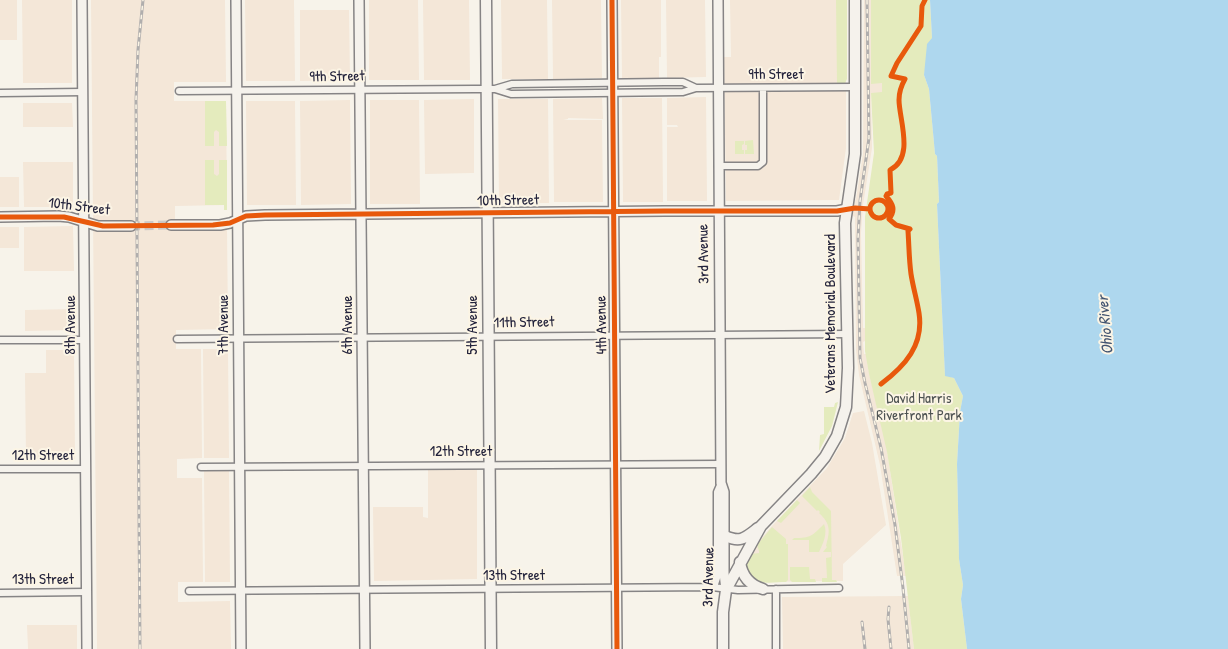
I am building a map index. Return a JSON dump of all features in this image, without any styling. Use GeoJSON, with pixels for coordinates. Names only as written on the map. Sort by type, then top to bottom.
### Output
{"type":"FeatureCollection","features":[{"type":"Feature","properties":{"kind":"main road","name":"5th Avenue"},"geometry":{"type":"LineString","coordinates":[[486,0],[491,89],[487,213],[491,649]]}},
{"type":"Feature","properties":{"kind":"main road","name":"Veterans Memorial Boulevard"},"geometry":{"type":"LineString","coordinates":[[726,590],[761,526],[816,468],[830,449],[837,436],[847,402],[848,334],[846,223],[855,154],[855,0]]}},
{"type":"Feature","properties":{"kind":"main road"},"geometry":{"type":"LineString","coordinates":[[725,536],[734,539],[743,539],[761,526]]}},
{"type":"Feature","properties":{"kind":"main road"},"geometry":{"type":"LineString","coordinates":[[740,562],[746,579],[753,586],[763,589]]}},
{"type":"Feature","properties":{"kind":"main road","name":"3rd Avenue"},"geometry":{"type":"LineString","coordinates":[[723,649],[723,612],[726,590]]}},
{"type":"Feature","properties":{"kind":"street","name":"8th Avenue"},"geometry":{"type":"LineString","coordinates":[[82,0],[88,649]]}},
{"type":"Feature","properties":{"kind":"street","name":"7th Avenue"},"geometry":{"type":"LineString","coordinates":[[236,0],[241,649]]}},
{"type":"Feature","properties":{"kind":"street","name":"6th Avenue"},"geometry":{"type":"LineString","coordinates":[[359,0],[365,649]]}},
{"type":"Feature","properties":{"kind":"street","name":"4th Avenue"},"geometry":{"type":"LineString","coordinates":[[612,0],[617,649]]}},
{"type":"Feature","properties":{"kind":"street","name":"3rd Avenue"},"geometry":{"type":"LineString","coordinates":[[718,0],[718,211],[721,483],[724,492],[724,573],[726,590]]}},
{"type":"Feature","properties":{"kind":"street","name":"9th Street"},"geometry":{"type":"LineString","coordinates":[[179,91],[491,89],[512,84],[683,82],[696,88]]}},
{"type":"Feature","properties":{"kind":"street","name":"9th Street"},"geometry":{"type":"LineString","coordinates":[[491,89],[511,94],[683,92],[696,88],[855,87]]}},
{"type":"Feature","properties":{"kind":"street"},"geometry":{"type":"LineString","coordinates":[[718,166],[758,166],[763,162],[763,88]]}},
{"type":"Feature","properties":{"kind":"street"},"geometry":{"type":"LineString","coordinates":[[0,93],[83,92]]}},
{"type":"Feature","properties":{"kind":"street","name":"10th Street"},"geometry":{"type":"LineString","coordinates":[[171,226],[220,225],[251,216],[837,211],[847,209]]}},
{"type":"Feature","properties":{"kind":"street","name":"10th Street"},"geometry":{"type":"LineString","coordinates":[[0,217],[58,216],[70,217],[103,226],[131,226]]}},
{"type":"Feature","properties":{"kind":"street","name":"11th Street"},"geometry":{"type":"LineString","coordinates":[[176,339],[848,334]]}},
{"type":"Feature","properties":{"kind":"street"},"geometry":{"type":"LineString","coordinates":[[0,340],[85,340]]}},
{"type":"Feature","properties":{"kind":"street","name":"12th Street"},"geometry":{"type":"LineString","coordinates":[[201,467],[721,464]]}},
{"type":"Feature","properties":{"kind":"street","name":"12th Street"},"geometry":{"type":"LineString","coordinates":[[0,469],[86,469]]}},
{"type":"Feature","properties":{"kind":"street","name":"3rd Avenue"},"geometry":{"type":"LineString","coordinates":[[712,587],[717,578],[717,492],[721,483]]}},
{"type":"Feature","properties":{"kind":"street","name":"13th Street"},"geometry":{"type":"LineString","coordinates":[[189,591],[712,587],[726,590],[839,588]]}},
{"type":"Feature","properties":{"kind":"street"},"geometry":{"type":"LineString","coordinates":[[776,589],[776,649]]}},
{"type":"Feature","properties":{"kind":"street","name":"13th Street"},"geometry":{"type":"LineString","coordinates":[[0,593],[87,592]]}},
{"type":"Feature","properties":{"kind":"shaded area"},"geometry":{"type":"Polygon","coordinates":[[[0,0],[17,0],[17,40],[0,40],[0,0]]]}},
{"type":"Feature","properties":{"kind":"shaded area"},"geometry":{"type":"Polygon","coordinates":[[[22,0],[72,0],[72,83],[23,83],[22,0]]]}},
{"type":"Feature","properties":{"kind":"shaded area"},"geometry":{"type":"Polygon","coordinates":[[[91,0],[225,0],[226,82],[174,82],[174,101],[226,101],[227,205],[175,206],[175,225],[227,225],[228,329],[176,330],[176,349],[201,349],[202,458],[177,459],[177,478],[202,478],[203,582],[178,582],[178,602],[230,601],[231,649],[97,649],[91,0]]]}},
{"type":"Feature","properties":{"kind":"shaded area"},"geometry":{"type":"Polygon","coordinates":[[[245,0],[294,0],[295,81],[246,81],[245,0]]]}},
{"type":"Feature","properties":{"kind":"shaded area"},"geometry":{"type":"Polygon","coordinates":[[[369,0],[418,0],[419,80],[369,80],[369,0]]]}},
{"type":"Feature","properties":{"kind":"shaded area"},"geometry":{"type":"Polygon","coordinates":[[[423,0],[469,0],[470,80],[424,80],[423,0]]]}},
{"type":"Feature","properties":{"kind":"shaded area"},"geometry":{"type":"Polygon","coordinates":[[[501,0],[547,0],[548,79],[502,79],[501,0]]]}},
{"type":"Feature","properties":{"kind":"shaded area"},"geometry":{"type":"Polygon","coordinates":[[[552,0],[601,0],[602,78],[553,79],[552,0]]]}},
{"type":"Feature","properties":{"kind":"shaded area"},"geometry":{"type":"Polygon","coordinates":[[[621,0],[661,0],[661,57],[659,57],[659,78],[622,78],[621,0]]]}},
{"type":"Feature","properties":{"kind":"shaded area"},"geometry":{"type":"Polygon","coordinates":[[[666,0],[705,0],[706,77],[667,78],[666,0]]]}},
{"type":"Feature","properties":{"kind":"shaded area"},"geometry":{"type":"Polygon","coordinates":[[[730,0],[846,0],[846,148],[839,200],[726,201],[724,57],[731,57],[730,0]]]}},
{"type":"Feature","properties":{"kind":"shaded area"},"geometry":{"type":"Polygon","coordinates":[[[864,0],[871,0],[871,83],[882,83],[882,93],[871,93],[872,148],[863,205],[861,233],[863,328],[871,328],[871,338],[863,342],[864,354],[866,354],[886,444],[906,576],[897,576],[880,465],[859,375],[856,350],[855,217],[851,215],[852,202],[856,199],[863,154],[864,0]]]}},
{"type":"Feature","properties":{"kind":"shaded area"},"geometry":{"type":"Polygon","coordinates":[[[300,10],[349,10],[350,80],[300,81],[300,10]]]}},
{"type":"Feature","properties":{"kind":"shaded area"},"geometry":{"type":"Polygon","coordinates":[[[706,97],[707,201],[667,201],[667,127],[678,127],[677,125],[667,125],[667,98],[706,97]]]}},
{"type":"Feature","properties":{"kind":"shaded area"},"geometry":{"type":"Polygon","coordinates":[[[602,98],[603,119],[568,118],[563,120],[602,120],[603,202],[554,202],[553,99],[602,98]]]}},
{"type":"Feature","properties":{"kind":"shaded area"},"geometry":{"type":"Polygon","coordinates":[[[622,98],[662,98],[663,202],[623,202],[622,98]]]}},
{"type":"Feature","properties":{"kind":"shaded area"},"geometry":{"type":"Polygon","coordinates":[[[474,99],[474,173],[425,174],[424,100],[474,99]]]}},
{"type":"Feature","properties":{"kind":"shaded area"},"geometry":{"type":"Polygon","coordinates":[[[498,99],[548,99],[549,203],[499,203],[498,99]]]}},
{"type":"Feature","properties":{"kind":"shaded area"},"geometry":{"type":"Polygon","coordinates":[[[350,100],[351,204],[301,205],[300,101],[350,100]]]}},
{"type":"Feature","properties":{"kind":"shaded area"},"geometry":{"type":"Polygon","coordinates":[[[370,100],[419,100],[420,204],[370,204],[370,100]]]}},
{"type":"Feature","properties":{"kind":"shaded area"},"geometry":{"type":"Polygon","coordinates":[[[246,101],[295,101],[296,205],[247,205],[246,101]]]}},
{"type":"Feature","properties":{"kind":"shaded area"},"geometry":{"type":"Polygon","coordinates":[[[23,103],[72,103],[73,127],[23,127],[23,103]]]}},
{"type":"Feature","properties":{"kind":"shaded area"},"geometry":{"type":"Polygon","coordinates":[[[23,162],[73,162],[73,207],[24,207],[23,162]]]}},
{"type":"Feature","properties":{"kind":"shaded area"},"geometry":{"type":"Polygon","coordinates":[[[0,177],[19,177],[19,207],[0,207],[0,177]]]}},
{"type":"Feature","properties":{"kind":"shaded area"},"geometry":{"type":"Polygon","coordinates":[[[73,226],[74,271],[24,271],[24,227],[73,226]]]}},
{"type":"Feature","properties":{"kind":"shaded area"},"geometry":{"type":"Polygon","coordinates":[[[0,227],[19,227],[19,248],[0,248],[0,227]]]}},
{"type":"Feature","properties":{"kind":"shaded area"},"geometry":{"type":"Polygon","coordinates":[[[74,309],[74,330],[25,331],[25,310],[74,309]]]}},
{"type":"Feature","properties":{"kind":"shaded area"},"geometry":{"type":"Polygon","coordinates":[[[203,349],[228,349],[229,458],[204,458],[203,349]]]}},
{"type":"Feature","properties":{"kind":"shaded area"},"geometry":{"type":"Polygon","coordinates":[[[46,350],[74,350],[75,459],[26,459],[25,373],[46,373],[46,350]]]}},
{"type":"Feature","properties":{"kind":"shaded area"},"geometry":{"type":"Polygon","coordinates":[[[864,411],[872,443],[886,525],[843,564],[843,581],[758,582],[754,580],[746,562],[756,545],[827,468],[845,438],[853,413],[864,411]]]}},
{"type":"Feature","properties":{"kind":"shaded area"},"geometry":{"type":"Polygon","coordinates":[[[428,470],[477,470],[477,579],[374,581],[373,507],[423,507],[423,517],[428,518],[428,470]]]}},
{"type":"Feature","properties":{"kind":"shaded area"},"geometry":{"type":"Polygon","coordinates":[[[204,471],[229,471],[230,582],[205,582],[204,471]]]}},
{"type":"Feature","properties":{"kind":"shaded area"},"geometry":{"type":"Polygon","coordinates":[[[908,596],[914,649],[783,649],[782,597],[908,596]]]}},
{"type":"Feature","properties":{"kind":"shaded area"},"geometry":{"type":"Polygon","coordinates":[[[27,625],[77,625],[77,649],[28,649],[27,625]]]}},
{"type":"Feature","properties":{"kind":"green space"},"geometry":{"type":"Polygon","coordinates":[[[836,0],[847,0],[847,79],[845,83],[837,84],[836,0]]]}},
{"type":"Feature","properties":{"kind":"green space","name":"David Harris Riverfront Park"},"geometry":{"type":"Polygon","coordinates":[[[871,0],[930,0],[932,38],[924,75],[929,89],[935,154],[937,156],[939,202],[937,204],[945,375],[954,378],[963,396],[960,412],[957,464],[959,559],[963,585],[961,599],[967,649],[914,649],[901,538],[887,452],[865,351],[865,217],[874,153],[871,93],[882,92],[882,83],[871,84],[871,0]]]}},
{"type":"Feature","properties":{"kind":"green space"},"geometry":{"type":"Polygon","coordinates":[[[205,101],[226,101],[227,146],[219,146],[219,132],[216,130],[214,132],[214,146],[205,146],[205,101]]]}},
{"type":"Feature","properties":{"kind":"green space"},"geometry":{"type":"Polygon","coordinates":[[[753,140],[754,154],[745,154],[747,145],[745,145],[745,141],[753,140]]]}},
{"type":"Feature","properties":{"kind":"green space"},"geometry":{"type":"Polygon","coordinates":[[[735,141],[744,141],[742,150],[744,150],[744,154],[735,154],[735,141]]]}},
{"type":"Feature","properties":{"kind":"green space"},"geometry":{"type":"Polygon","coordinates":[[[205,160],[214,160],[214,174],[217,176],[219,174],[219,160],[227,160],[227,210],[224,210],[224,205],[205,205],[205,160]]]}},
{"type":"Feature","properties":{"kind":"green space"},"geometry":{"type":"Polygon","coordinates":[[[838,402],[832,426],[819,451],[820,435],[824,434],[824,407],[834,407],[835,403],[838,402]]]}},
{"type":"Feature","properties":{"kind":"green space"},"geometry":{"type":"Polygon","coordinates":[[[810,487],[812,492],[831,511],[832,580],[836,580],[837,582],[822,582],[822,578],[827,578],[826,558],[831,557],[831,552],[823,552],[827,547],[829,532],[828,524],[819,513],[820,512],[818,510],[817,511],[802,496],[810,487]]]}},
{"type":"Feature","properties":{"kind":"green space"},"geometry":{"type":"Polygon","coordinates":[[[797,500],[800,503],[781,523],[777,521],[797,500]]]}},
{"type":"Feature","properties":{"kind":"green space"},"geometry":{"type":"Polygon","coordinates":[[[824,524],[825,535],[819,552],[809,552],[809,540],[792,540],[794,538],[811,536],[824,524]]]}},
{"type":"Feature","properties":{"kind":"green space"},"geometry":{"type":"Polygon","coordinates":[[[772,527],[786,539],[786,544],[788,544],[788,580],[786,582],[766,583],[756,581],[749,575],[745,565],[751,554],[759,553],[757,545],[772,527]]]}},
{"type":"Feature","properties":{"kind":"green space"},"geometry":{"type":"Polygon","coordinates":[[[790,567],[809,567],[810,579],[815,579],[816,582],[792,582],[790,580],[790,567]]]}},
{"type":"Feature","properties":{"kind":"water","name":"Ohio River"},"geometry":{"type":"Polygon","coordinates":[[[930,0],[1228,0],[1228,649],[967,649],[961,599],[963,585],[959,559],[957,464],[960,412],[963,396],[954,378],[945,376],[937,204],[939,202],[937,156],[935,154],[929,89],[924,75],[927,44],[932,38],[930,0]]]}},
{"type":"Feature","properties":{"kind":"tunnel"},"geometry":{"type":"LineString","coordinates":[[131,226],[171,225]]}},
{"type":"Feature","properties":{"kind":"railway"},"geometry":{"type":"LineString","coordinates":[[140,649],[136,100],[138,50],[143,0]]}},
{"type":"Feature","properties":{"kind":"railway"},"geometry":{"type":"LineString","coordinates":[[867,0],[869,138],[860,201],[858,239],[860,358],[881,448],[895,525],[909,649]]}},
{"type":"Feature","properties":{"kind":"railway"},"geometry":{"type":"LineString","coordinates":[[889,607],[888,619],[891,649]]}},
{"type":"Feature","properties":{"kind":"railway"},"geometry":{"type":"LineString","coordinates":[[862,622],[865,649]]}},
{"type":"Feature","properties":{"kind":"cycle path"},"geometry":{"type":"LineString","coordinates":[[612,0],[617,649]]}},
{"type":"Feature","properties":{"kind":"cycle path"},"geometry":{"type":"LineString","coordinates":[[881,384],[905,362],[916,345],[919,335],[919,313],[910,269],[908,231],[910,229],[896,225],[889,219],[893,207],[886,196],[887,194],[891,193],[890,170],[898,164],[902,157],[904,148],[899,94],[905,79],[891,76],[897,63],[921,26],[922,6],[925,0]]}},
{"type":"Feature","properties":{"kind":"cycle path"},"geometry":{"type":"LineString","coordinates":[[875,200],[883,200],[888,205],[888,209],[886,216],[883,218],[875,218],[870,213],[870,205],[875,200]]}},
{"type":"Feature","properties":{"kind":"cycle path"},"geometry":{"type":"LineString","coordinates":[[0,217],[64,217],[103,226],[213,225],[230,223],[246,216],[265,215],[665,211],[837,211],[855,208],[870,209]]}}]}
